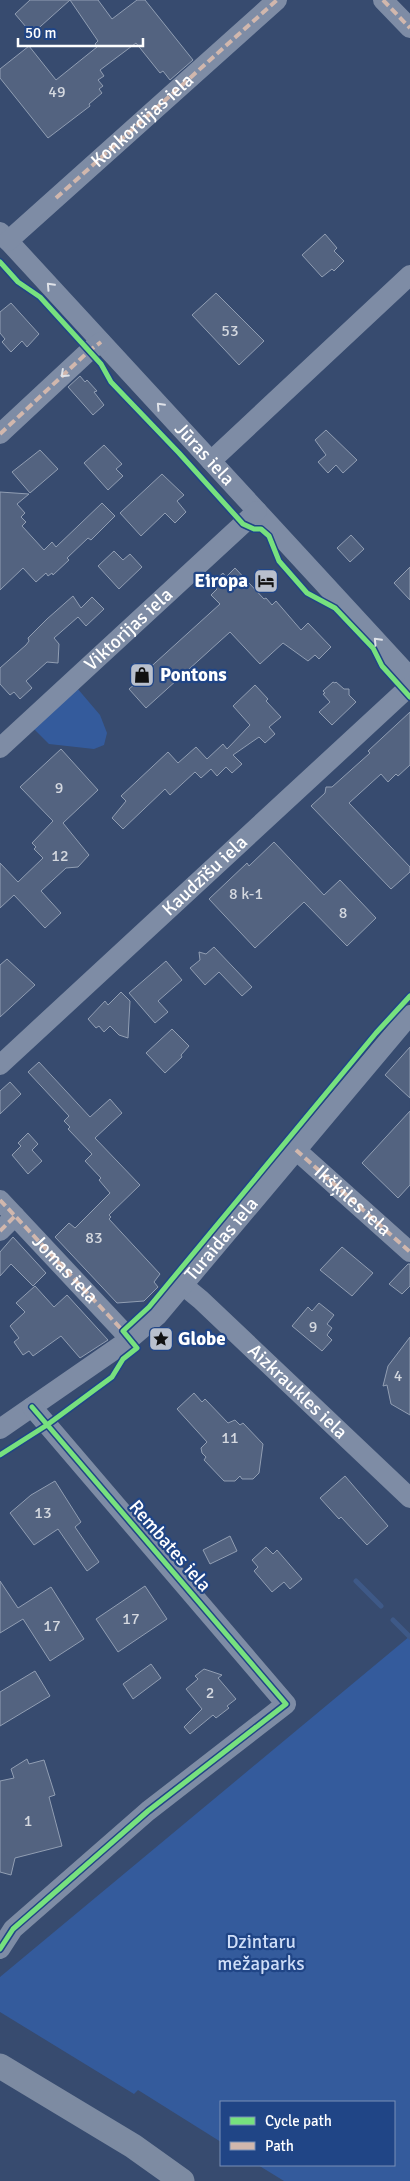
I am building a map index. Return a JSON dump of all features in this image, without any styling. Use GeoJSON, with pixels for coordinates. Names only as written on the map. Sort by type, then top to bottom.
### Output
{"type":"FeatureCollection","features":[{"type":"Feature","properties":{"kind":"main road"},"geometry":{"type":"LineString","coordinates":[[0,2066],[133,2146],[182,2181]]}},
{"type":"Feature","properties":{"kind":"street","name":"Konkordijas iela"},"geometry":{"type":"LineString","coordinates":[[4,237],[56,198],[278,0]]}},
{"type":"Feature","properties":{"kind":"street"},"geometry":{"type":"LineString","coordinates":[[383,0],[410,28]]}},
{"type":"Feature","properties":{"kind":"street","name":"Jūras iela"},"geometry":{"type":"LineString","coordinates":[[4,237],[410,677]]}},
{"type":"Feature","properties":{"kind":"street"},"geometry":{"type":"LineString","coordinates":[[211,461],[410,275]]}},
{"type":"Feature","properties":{"kind":"street"},"geometry":{"type":"LineString","coordinates":[[0,434],[89,351],[102,342]]}},
{"type":"Feature","properties":{"kind":"street","name":"Viktorijas iela"},"geometry":{"type":"LineString","coordinates":[[0,748],[257,511]]}},
{"type":"Feature","properties":{"kind":"street","name":"Kaudzīšu iela"},"geometry":{"type":"LineString","coordinates":[[0,1065],[410,686]]}},
{"type":"Feature","properties":{"kind":"street","name":"Turaidas iela"},"geometry":{"type":"LineString","coordinates":[[0,1429],[130,1339],[157,1316],[410,1015]]}},
{"type":"Feature","properties":{"kind":"street","name":"Ikšķiles iela"},"geometry":{"type":"LineString","coordinates":[[296,1150],[410,1252]]}},
{"type":"Feature","properties":{"kind":"street","name":"Jomas iela"},"geometry":{"type":"LineString","coordinates":[[0,1200],[130,1339]]}},
{"type":"Feature","properties":{"kind":"street"},"geometry":{"type":"LineString","coordinates":[[0,1232],[15,1216]]}},
{"type":"Feature","properties":{"kind":"street","name":"Aizkraukles iela"},"geometry":{"type":"LineString","coordinates":[[184,1286],[410,1498]]}},
{"type":"Feature","properties":{"kind":"street","name":"Rembates iela"},"geometry":{"type":"LineString","coordinates":[[0,1948],[13,1929],[148,1811],[286,1704],[32,1407]]}},
{"type":"Feature","properties":{"kind":"green space"},"geometry":{"type":"Polygon","coordinates":[[[77,688],[100,715],[107,733],[104,745],[94,749],[49,744],[34,729],[77,688]]]}},
{"type":"Feature","properties":{"kind":"green space","name":"Dzintaru mežaparks"},"geometry":{"type":"Polygon","coordinates":[[[410,1636],[410,2181],[284,2181],[260,2166],[395,2166],[395,2101],[220,2101],[220,2141],[138,2090],[134,2094],[0,2012],[0,1977],[410,1636]]]}},
{"type":"Feature","properties":{"kind":"building"},"geometry":{"type":"Polygon","coordinates":[[[30,0],[70,0],[32,34],[15,14],[30,0]]]}},
{"type":"Feature","properties":{"kind":"building"},"geometry":{"type":"Polygon","coordinates":[[[70,0],[98,0],[112,19],[137,0],[145,0],[193,60],[170,80],[163,71],[160,73],[136,43],[100,70],[104,76],[98,80],[103,86],[99,89],[102,93],[89,104],[90,106],[48,138],[0,78],[0,69],[29,46],[56,80],[97,47],[95,44],[98,41],[70,0]]]}},
{"type":"Feature","properties":{"kind":"building"},"geometry":{"type":"Polygon","coordinates":[[[325,234],[337,248],[334,251],[344,261],[334,271],[332,269],[322,277],[302,255],[325,234]]]}},
{"type":"Feature","properties":{"kind":"building"},"geometry":{"type":"Polygon","coordinates":[[[216,293],[264,341],[239,365],[192,315],[216,293]]]}},
{"type":"Feature","properties":{"kind":"building"},"geometry":{"type":"Polygon","coordinates":[[[11,303],[39,334],[27,347],[22,341],[11,352],[2,342],[5,339],[0,333],[0,312],[11,303]]]}},
{"type":"Feature","properties":{"kind":"building"},"geometry":{"type":"Polygon","coordinates":[[[80,376],[85,382],[87,380],[97,391],[94,392],[104,405],[93,415],[68,387],[80,376]]]}},
{"type":"Feature","properties":{"kind":"building"},"geometry":{"type":"Polygon","coordinates":[[[326,430],[357,460],[343,473],[336,465],[328,473],[318,462],[326,455],[315,440],[326,430]]]}},
{"type":"Feature","properties":{"kind":"building"},"geometry":{"type":"Polygon","coordinates":[[[104,445],[122,464],[116,469],[123,476],[108,490],[84,463],[104,445]]]}},
{"type":"Feature","properties":{"kind":"building"},"geometry":{"type":"Polygon","coordinates":[[[40,450],[58,469],[30,493],[12,472],[40,450]]]}},
{"type":"Feature","properties":{"kind":"building"},"geometry":{"type":"Polygon","coordinates":[[[162,474],[184,495],[177,501],[186,512],[175,523],[165,513],[141,536],[120,513],[162,474]]]}},
{"type":"Feature","properties":{"kind":"building"},"geometry":{"type":"Polygon","coordinates":[[[0,492],[29,494],[17,504],[25,513],[21,517],[26,522],[22,526],[44,550],[52,542],[56,547],[102,503],[115,516],[91,540],[88,538],[67,558],[69,560],[53,575],[52,573],[48,576],[46,573],[36,582],[23,568],[0,590],[0,492]]]}},
{"type":"Feature","properties":{"kind":"building"},"geometry":{"type":"Polygon","coordinates":[[[351,535],[364,549],[350,562],[337,548],[351,535]]]}},
{"type":"Feature","properties":{"kind":"building"},"geometry":{"type":"Polygon","coordinates":[[[114,551],[123,560],[130,554],[142,567],[119,589],[98,566],[114,551]]]}},
{"type":"Feature","properties":{"kind":"building"},"geometry":{"type":"Polygon","coordinates":[[[410,567],[410,600],[394,583],[410,567]]]}},
{"type":"Feature","properties":{"kind":"building"},"geometry":{"type":"Polygon","coordinates":[[[235,568],[264,599],[266,598],[272,605],[276,601],[301,630],[308,623],[331,647],[319,659],[315,655],[308,661],[283,643],[260,664],[230,632],[146,708],[129,689],[135,684],[134,682],[220,604],[211,595],[217,589],[212,583],[223,573],[226,577],[235,568]]]}},
{"type":"Feature","properties":{"kind":"building"},"geometry":{"type":"Polygon","coordinates":[[[73,596],[81,608],[92,597],[104,609],[86,626],[78,617],[54,638],[59,644],[58,663],[47,662],[26,681],[32,688],[20,699],[14,692],[10,695],[0,684],[0,668],[26,645],[29,641],[28,638],[47,619],[73,596]]]}},
{"type":"Feature","properties":{"kind":"building"},"geometry":{"type":"Polygon","coordinates":[[[333,682],[336,682],[344,689],[349,689],[349,695],[356,702],[332,725],[319,712],[330,702],[323,694],[325,693],[323,691],[333,682]]]}},
{"type":"Feature","properties":{"kind":"building"},"geometry":{"type":"Polygon","coordinates":[[[255,685],[268,699],[266,701],[281,717],[269,727],[275,734],[265,743],[259,737],[233,755],[242,764],[232,773],[226,767],[217,776],[211,769],[201,778],[195,772],[170,795],[165,789],[123,829],[112,818],[126,801],[121,796],[168,752],[178,763],[196,747],[207,759],[223,744],[227,749],[250,725],[233,706],[255,685]]]}},
{"type":"Feature","properties":{"kind":"building"},"geometry":{"type":"Polygon","coordinates":[[[410,712],[410,765],[388,782],[381,774],[349,803],[410,867],[410,872],[391,889],[311,806],[325,793],[326,787],[332,787],[370,753],[368,751],[410,712]]]}},
{"type":"Feature","properties":{"kind":"building"},"geometry":{"type":"Polygon","coordinates":[[[61,749],[98,790],[63,823],[89,855],[78,867],[66,868],[41,891],[61,913],[45,928],[14,895],[0,908],[0,863],[18,882],[43,858],[34,849],[36,847],[32,843],[53,821],[20,787],[61,749]]]}},
{"type":"Feature","properties":{"kind":"building"},"geometry":{"type":"Polygon","coordinates":[[[274,842],[324,895],[340,880],[376,918],[347,946],[304,902],[255,948],[209,899],[247,863],[249,866],[274,842]]]}},
{"type":"Feature","properties":{"kind":"building"},"geometry":{"type":"Polygon","coordinates":[[[214,947],[252,987],[242,996],[219,972],[205,985],[190,968],[200,960],[199,952],[206,954],[214,947]]]}},
{"type":"Feature","properties":{"kind":"building"},"geometry":{"type":"Polygon","coordinates":[[[7,959],[35,985],[0,1017],[0,965],[7,959]]]}},
{"type":"Feature","properties":{"kind":"building"},"geometry":{"type":"Polygon","coordinates":[[[166,961],[182,980],[158,1001],[168,1012],[155,1023],[129,993],[166,961]]]}},
{"type":"Feature","properties":{"kind":"building"},"geometry":{"type":"Polygon","coordinates":[[[121,992],[130,1001],[128,1038],[119,1035],[110,1026],[104,1032],[99,1026],[96,1028],[88,1019],[105,1001],[108,1005],[121,992]]]}},
{"type":"Feature","properties":{"kind":"building"},"geometry":{"type":"Polygon","coordinates":[[[172,1029],[189,1046],[181,1055],[182,1057],[165,1073],[146,1053],[172,1029]]]}},
{"type":"Feature","properties":{"kind":"building"},"geometry":{"type":"Polygon","coordinates":[[[410,1047],[410,1098],[385,1075],[410,1047]]]}},
{"type":"Feature","properties":{"kind":"building"},"geometry":{"type":"Polygon","coordinates":[[[39,1062],[90,1117],[110,1099],[122,1113],[95,1138],[140,1185],[109,1215],[111,1217],[109,1219],[160,1274],[154,1282],[158,1287],[144,1301],[117,1303],[55,1237],[69,1223],[75,1228],[110,1193],[99,1180],[101,1178],[85,1161],[92,1154],[68,1129],[70,1127],[64,1121],[69,1116],[28,1072],[39,1062]]]}},
{"type":"Feature","properties":{"kind":"building"},"geometry":{"type":"Polygon","coordinates":[[[10,1082],[21,1094],[0,1114],[0,1091],[10,1082]]]}},
{"type":"Feature","properties":{"kind":"building"},"geometry":{"type":"Polygon","coordinates":[[[410,1111],[410,1185],[398,1198],[362,1163],[410,1111]]]}},
{"type":"Feature","properties":{"kind":"building"},"geometry":{"type":"Polygon","coordinates":[[[28,1133],[38,1144],[32,1150],[42,1161],[28,1174],[12,1155],[21,1146],[18,1143],[28,1133]]]}},
{"type":"Feature","properties":{"kind":"building"},"geometry":{"type":"Polygon","coordinates":[[[13,1237],[46,1273],[33,1286],[11,1264],[0,1276],[0,1252],[13,1237]]]}},
{"type":"Feature","properties":{"kind":"building"},"geometry":{"type":"Polygon","coordinates":[[[342,1247],[373,1273],[352,1296],[320,1270],[342,1247]]]}},
{"type":"Feature","properties":{"kind":"building"},"geometry":{"type":"Polygon","coordinates":[[[410,1264],[410,1286],[402,1294],[389,1284],[410,1264]]]}},
{"type":"Feature","properties":{"kind":"building"},"geometry":{"type":"Polygon","coordinates":[[[35,1286],[54,1307],[67,1295],[108,1340],[80,1358],[61,1336],[33,1356],[29,1351],[23,1355],[14,1342],[19,1338],[10,1326],[25,1312],[16,1303],[35,1286]]]}},
{"type":"Feature","properties":{"kind":"building"},"geometry":{"type":"Polygon","coordinates":[[[319,1303],[334,1315],[327,1324],[332,1328],[327,1335],[332,1340],[322,1351],[292,1326],[308,1307],[312,1311],[319,1303]]]}},
{"type":"Feature","properties":{"kind":"building"},"geometry":{"type":"Polygon","coordinates":[[[410,1337],[410,1415],[391,1404],[387,1385],[383,1386],[388,1366],[410,1337]]]}},
{"type":"Feature","properties":{"kind":"building"},"geometry":{"type":"Polygon","coordinates":[[[194,1393],[202,1402],[205,1399],[228,1423],[235,1420],[240,1425],[243,1423],[263,1444],[259,1473],[253,1479],[242,1479],[240,1476],[235,1481],[224,1481],[204,1460],[206,1457],[202,1453],[201,1448],[207,1442],[177,1409],[194,1393]]]}},
{"type":"Feature","properties":{"kind":"building"},"geometry":{"type":"Polygon","coordinates":[[[345,1476],[388,1526],[367,1545],[320,1498],[345,1476]]]}},
{"type":"Feature","properties":{"kind":"building"},"geometry":{"type":"Polygon","coordinates":[[[55,1481],[81,1522],[75,1527],[99,1562],[87,1571],[58,1529],[34,1545],[10,1513],[31,1495],[55,1481]]]}},
{"type":"Feature","properties":{"kind":"building"},"geometry":{"type":"Polygon","coordinates":[[[230,1536],[237,1551],[210,1564],[203,1550],[230,1536]]]}},
{"type":"Feature","properties":{"kind":"building"},"geometry":{"type":"Polygon","coordinates":[[[266,1547],[273,1554],[277,1550],[302,1579],[290,1589],[284,1582],[272,1592],[254,1571],[258,1567],[252,1560],[266,1547]]]}},
{"type":"Feature","properties":{"kind":"building"},"geometry":{"type":"Polygon","coordinates":[[[0,1581],[18,1608],[51,1587],[84,1639],[50,1661],[23,1619],[0,1633],[0,1581]]]}},
{"type":"Feature","properties":{"kind":"building"},"geometry":{"type":"Polygon","coordinates":[[[145,1586],[167,1619],[118,1652],[96,1619],[145,1586]]]}},
{"type":"Feature","properties":{"kind":"building"},"geometry":{"type":"Polygon","coordinates":[[[151,1664],[161,1678],[133,1699],[123,1684],[151,1664]]]}},
{"type":"Feature","properties":{"kind":"building"},"geometry":{"type":"Polygon","coordinates":[[[204,1669],[222,1675],[218,1678],[236,1699],[227,1706],[229,1708],[216,1718],[213,1715],[190,1734],[184,1727],[202,1709],[186,1689],[198,1679],[195,1676],[204,1669]]]}},
{"type":"Feature","properties":{"kind":"building"},"geometry":{"type":"Polygon","coordinates":[[[35,1671],[50,1696],[0,1726],[0,1692],[35,1671]]]}},
{"type":"Feature","properties":{"kind":"building"},"geometry":{"type":"Polygon","coordinates":[[[27,1759],[29,1764],[44,1760],[55,1795],[49,1797],[62,1846],[15,1858],[11,1875],[0,1872],[0,1781],[14,1778],[11,1769],[27,1759]]]}},
{"type":"Feature","properties":{"kind":"waterway"},"geometry":{"type":"LineString","coordinates":[[356,1581],[381,1606]]}},
{"type":"Feature","properties":{"kind":"waterway"},"geometry":{"type":"LineString","coordinates":[[393,1620],[410,1637]]}},
{"type":"Feature","properties":{"kind":"marked path"},"geometry":{"type":"LineString","coordinates":[[56,198],[277,0]]}},
{"type":"Feature","properties":{"kind":"marked path"},"geometry":{"type":"LineString","coordinates":[[383,0],[410,28]]}},
{"type":"Feature","properties":{"kind":"marked path"},"geometry":{"type":"LineString","coordinates":[[0,434],[101,342]]}},
{"type":"Feature","properties":{"kind":"marked path"},"geometry":{"type":"LineString","coordinates":[[296,1150],[410,1252]]}},
{"type":"Feature","properties":{"kind":"marked path"},"geometry":{"type":"LineString","coordinates":[[0,1200],[125,1333]]}},
{"type":"Feature","properties":{"kind":"marked path"},"geometry":{"type":"LineString","coordinates":[[0,1231],[15,1216]]}},
{"type":"Feature","properties":{"kind":"cycle path"},"geometry":{"type":"LineString","coordinates":[[0,262],[18,282],[40,297],[101,364],[111,382],[243,524],[254,529],[261,529],[269,536],[279,561],[307,593],[335,608],[373,648],[382,666],[410,697]]}},
{"type":"Feature","properties":{"kind":"cycle path"},"geometry":{"type":"LineString","coordinates":[[0,1455],[47,1425],[112,1377],[123,1359],[137,1348],[123,1331],[149,1307],[376,1033],[410,996]]}},
{"type":"Feature","properties":{"kind":"cycle path"},"geometry":{"type":"LineString","coordinates":[[0,1949],[13,1929],[148,1811],[286,1704],[32,1407]]}},
{"type":"Feature","properties":{"kind":"place","name":"Eiropa"},"geometry":{"type":"Point","coordinates":[266,581]}},
{"type":"Feature","properties":{"kind":"place","name":"Pontons"},"geometry":{"type":"Point","coordinates":[142,675]}},
{"type":"Feature","properties":{"kind":"place","name":"Globe"},"geometry":{"type":"Point","coordinates":[161,1339]}}]}
